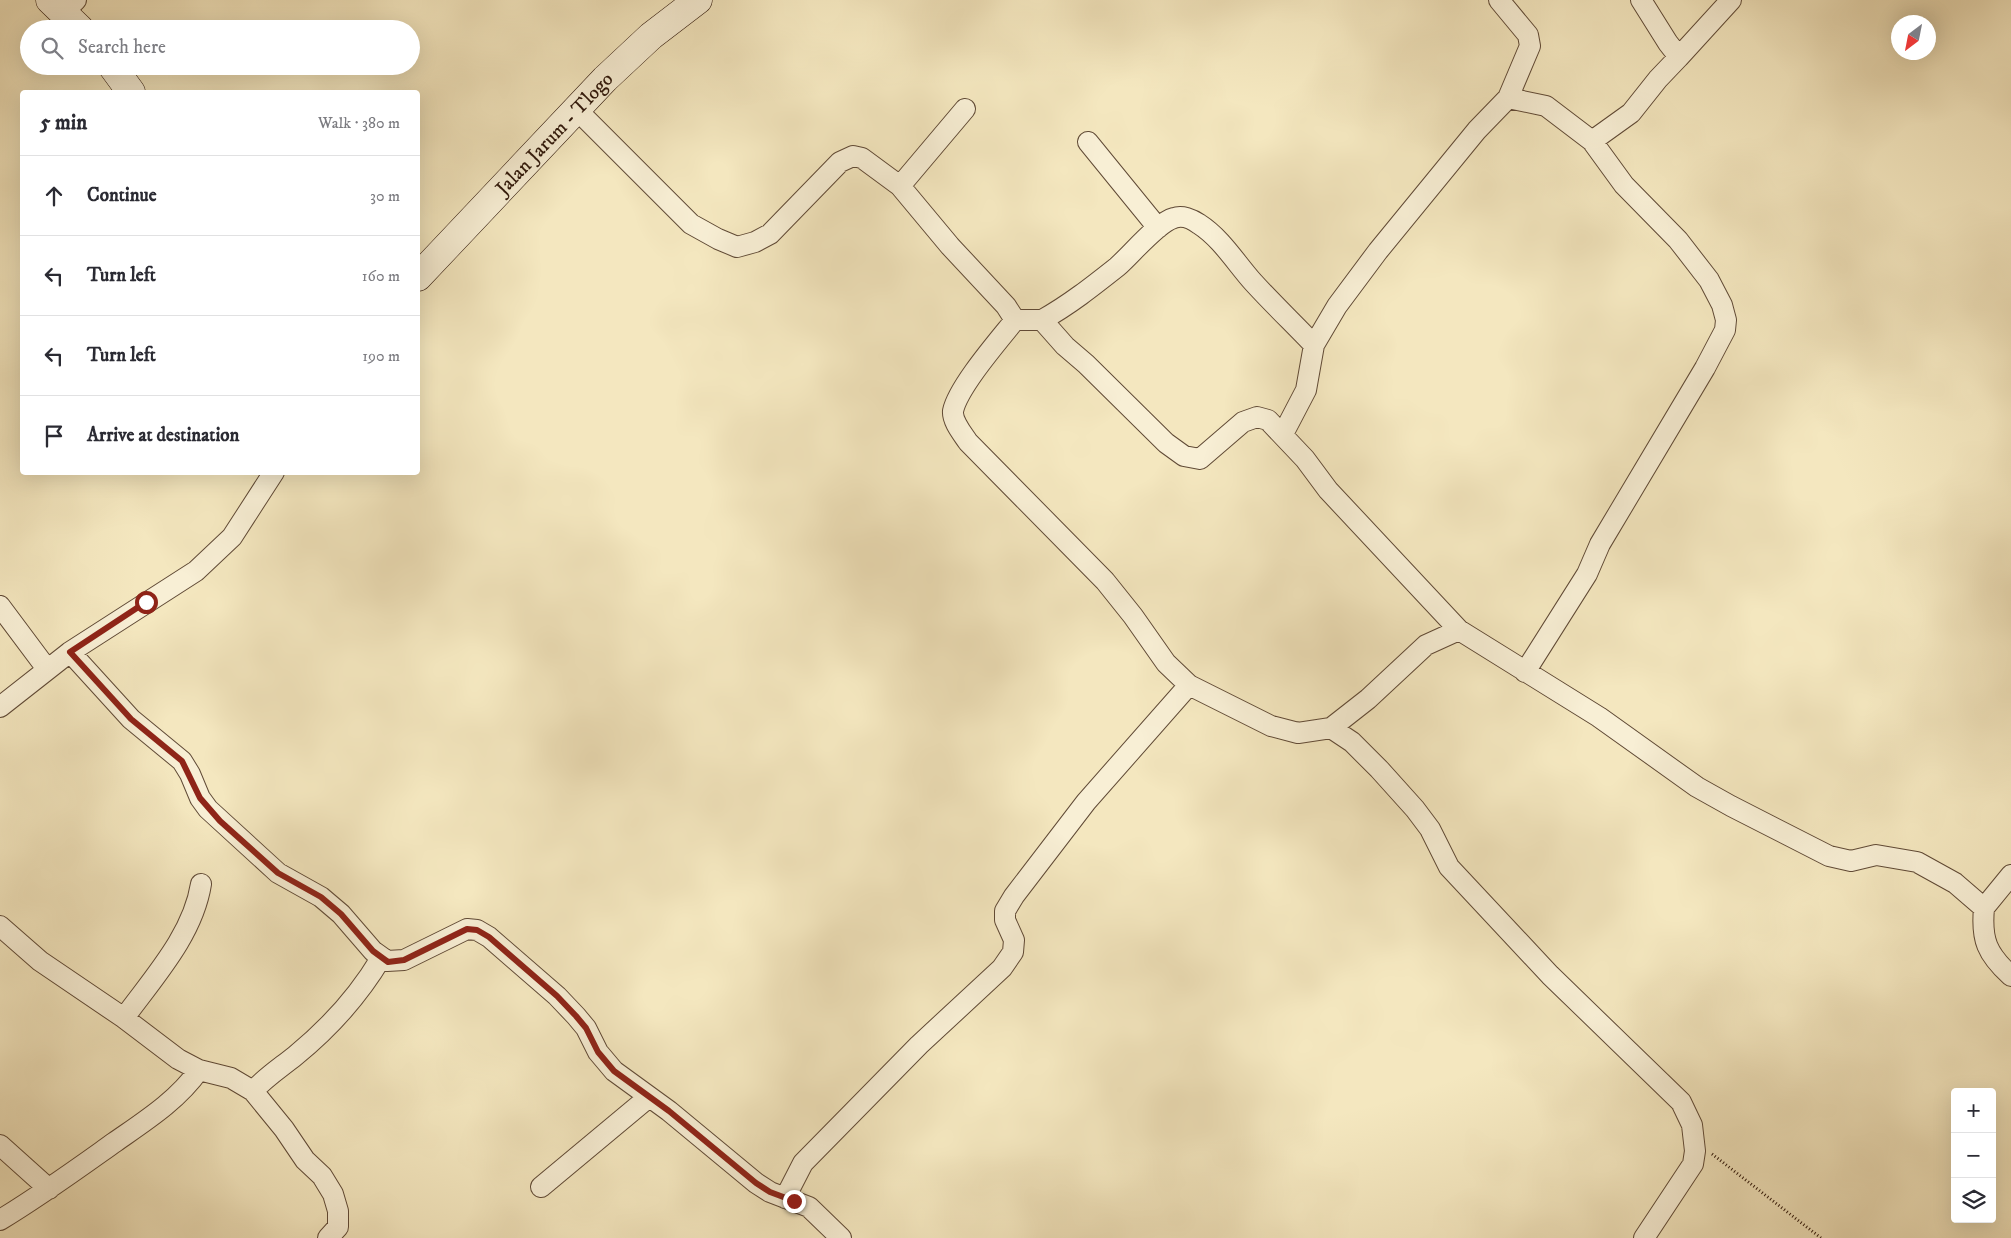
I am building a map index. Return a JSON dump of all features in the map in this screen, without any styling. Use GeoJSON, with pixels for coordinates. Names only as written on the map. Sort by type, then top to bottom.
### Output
{"type":"FeatureCollection","features":[{"type":"Feature","properties":{"kind":"street","name":"Jalan Jarum - Tlogo"},"geometry":{"type":"LineString","coordinates":[[420,275],[605,79],[651,36],[698,0]]}},
{"type":"Feature","properties":{"kind":"street"},"geometry":{"type":"LineString","coordinates":[[1283,434],[1306,390],[1314,345],[1337,306],[1378,251],[1478,130],[1508,98],[1530,46],[1528,35],[1499,0]]}},
{"type":"Feature","properties":{"kind":"street"},"geometry":{"type":"LineString","coordinates":[[1641,0],[1679,57]]}},
{"type":"Feature","properties":{"kind":"street"},"geometry":{"type":"LineString","coordinates":[[1592,142],[1631,113],[1658,79],[1731,0]]}},
{"type":"Feature","properties":{"kind":"street"},"geometry":{"type":"LineString","coordinates":[[119,75],[130,90]]}},
{"type":"Feature","properties":{"kind":"street"},"geometry":{"type":"LineString","coordinates":[[1508,98],[1546,106],[1592,142],[1624,185],[1678,240],[1709,280],[1722,305],[1726,320],[1725,330],[1600,544],[1587,574],[1525,672]]}},
{"type":"Feature","properties":{"kind":"street"},"geometry":{"type":"LineString","coordinates":[[900,186],[966,109]]}},
{"type":"Feature","properties":{"kind":"street"},"geometry":{"type":"LineString","coordinates":[[577,110],[691,224],[737,247],[755,242],[770,234],[840,162],[853,156],[862,158],[900,186],[950,246],[1006,306],[1015,320]]}},
{"type":"Feature","properties":{"kind":"street"},"geometry":{"type":"LineString","coordinates":[[1088,142],[1158,228]]}},
{"type":"Feature","properties":{"kind":"street"},"geometry":{"type":"LineString","coordinates":[[1015,320],[1042,320],[1097,283],[1158,228],[1172,218],[1182,217],[1199,224],[1208,231],[1253,282],[1314,345]]}},
{"type":"Feature","properties":{"kind":"street"},"geometry":{"type":"LineString","coordinates":[[1015,320],[961,391],[953,412],[958,427],[968,442],[1105,581],[1133,616],[1166,663],[1189,684],[1270,726],[1298,733],[1331,728],[1368,699],[1426,645],[1459,630]]}},
{"type":"Feature","properties":{"kind":"street"},"geometry":{"type":"LineString","coordinates":[[1042,320],[1065,346],[1086,364],[1166,443],[1184,456],[1200,459],[1243,422],[1257,417],[1268,420],[1283,434],[1328,490],[1459,630],[1599,717],[1697,787],[1770,827],[1829,856],[1852,861],[1876,856],[1917,862],[1955,883],[1984,908]]}},
{"type":"Feature","properties":{"kind":"street"},"geometry":{"type":"LineString","coordinates":[[0,707],[70,652],[196,571],[209,560],[232,537],[272,475]]}},
{"type":"Feature","properties":{"kind":"street"},"geometry":{"type":"LineString","coordinates":[[0,606],[48,669]]}},
{"type":"Feature","properties":{"kind":"street"},"geometry":{"type":"LineString","coordinates":[[70,652],[131,719],[182,761],[200,798],[208,809],[278,873],[321,897],[341,914],[381,958],[388,962],[404,960],[467,929],[477,930],[489,937],[557,996],[586,1028],[598,1052],[614,1071],[649,1096],[756,1183],[785,1198],[809,1206],[841,1238]]}},
{"type":"Feature","properties":{"kind":"street"},"geometry":{"type":"LineString","coordinates":[[785,1198],[802,1163],[919,1045],[1002,968],[1012,952],[1014,940],[1004,920],[1005,911],[1014,896],[1086,802],[1189,684]]}},
{"type":"Feature","properties":{"kind":"street"},"geometry":{"type":"LineString","coordinates":[[1331,728],[1359,749],[1415,809],[1430,829],[1449,867],[1550,975],[1681,1102],[1692,1125],[1694,1151],[1692,1164],[1644,1238]]}},
{"type":"Feature","properties":{"kind":"street"},"geometry":{"type":"LineString","coordinates":[[2011,875],[1984,908],[1982,930],[1988,947],[1997,963],[2011,976]]}},
{"type":"Feature","properties":{"kind":"street"},"geometry":{"type":"LineString","coordinates":[[124,1018],[164,964],[193,916],[201,884]]}},
{"type":"Feature","properties":{"kind":"street"},"geometry":{"type":"LineString","coordinates":[[0,926],[40,961],[124,1018],[178,1059],[199,1070],[231,1078],[253,1091],[284,1129],[304,1160],[322,1176],[333,1194],[338,1211],[338,1227],[328,1238]]}},
{"type":"Feature","properties":{"kind":"street"},"geometry":{"type":"LineString","coordinates":[[253,1091],[265,1078],[295,1056],[332,1021],[359,991],[381,958]]}},
{"type":"Feature","properties":{"kind":"street"},"geometry":{"type":"LineString","coordinates":[[0,1220],[49,1188],[155,1113],[189,1084],[199,1070]]}},
{"type":"Feature","properties":{"kind":"street"},"geometry":{"type":"LineString","coordinates":[[541,1187],[649,1096]]}},
{"type":"Feature","properties":{"kind":"street"},"geometry":{"type":"LineString","coordinates":[[0,1145],[49,1188]]}},
{"type":"Feature","properties":{"kind":"path"},"geometry":{"type":"LineString","coordinates":[[1692,1138],[1821,1238]]}},
{"type":"Feature","properties":{"kind":"route"},"geometry":{"type":"LineString","coordinates":[[146,602],[70,652],[131,719],[182,761],[190,774],[200,798],[220,821],[278,873],[321,897],[341,914],[373,951],[388,962],[404,960],[467,929],[477,930],[489,937],[557,996],[576,1016],[586,1028],[598,1052],[614,1071],[669,1111],[756,1183],[770,1192],[794,1201]]}}]}
